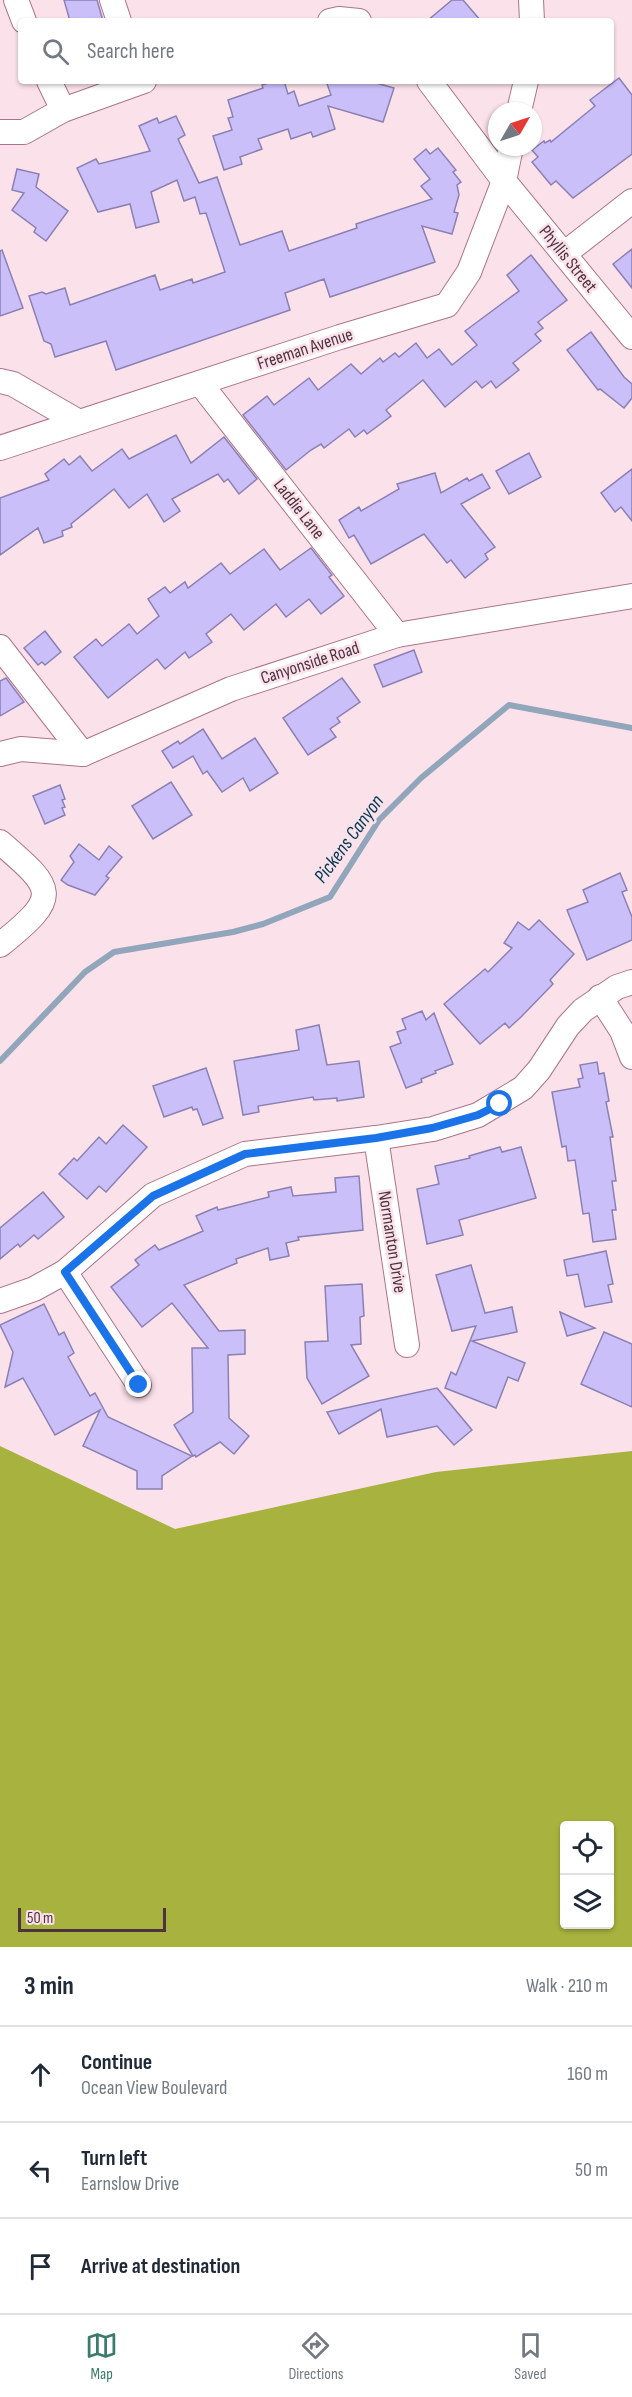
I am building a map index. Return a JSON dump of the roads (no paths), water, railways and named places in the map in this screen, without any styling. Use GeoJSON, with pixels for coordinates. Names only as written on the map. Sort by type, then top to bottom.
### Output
{"type":"FeatureCollection","features":[{"type":"Feature","properties":{"kind":"street"},"geometry":{"type":"LineString","coordinates":[[16,0],[23,18]]}},
{"type":"Feature","properties":{"kind":"street"},"geometry":{"type":"LineString","coordinates":[[112,0],[118,18]]}},
{"type":"Feature","properties":{"kind":"street"},"geometry":{"type":"LineString","coordinates":[[531,0],[532,18]]}},
{"type":"Feature","properties":{"kind":"street"},"geometry":{"type":"LineString","coordinates":[[50,84],[63,110]]}},
{"type":"Feature","properties":{"kind":"street"},"geometry":{"type":"LineString","coordinates":[[0,132],[24,132],[63,110],[136,84]]}},
{"type":"Feature","properties":{"kind":"street","name":"Phyllis Street"},"geometry":{"type":"LineString","coordinates":[[431,84],[504,181],[632,338]]}},
{"type":"Feature","properties":{"kind":"street"},"geometry":{"type":"LineString","coordinates":[[521,102],[525,84]]}},
{"type":"Feature","properties":{"kind":"street","name":"Freeman Avenue"},"geometry":{"type":"LineString","coordinates":[[0,448],[340,337],[447,305],[469,272],[504,181],[509,156]]}},
{"type":"Feature","properties":{"kind":"street"},"geometry":{"type":"LineString","coordinates":[[564,254],[632,201]]}},
{"type":"Feature","properties":{"kind":"street"},"geometry":{"type":"LineString","coordinates":[[0,381],[13,384],[79,422]]}},
{"type":"Feature","properties":{"kind":"street","name":"Laddie Lane"},"geometry":{"type":"LineString","coordinates":[[200,384],[397,635]]}},
{"type":"Feature","properties":{"kind":"street","name":"Canyonside Road"},"geometry":{"type":"LineString","coordinates":[[0,754],[21,749],[83,754],[231,689],[397,635],[632,596]]}},
{"type":"Feature","properties":{"kind":"street"},"geometry":{"type":"LineString","coordinates":[[0,647],[83,754]]}},
{"type":"Feature","properties":{"kind":"street"},"geometry":{"type":"LineString","coordinates":[[0,842],[40,879],[44,897],[38,911],[0,945]]}},
{"type":"Feature","properties":{"kind":"street"},"geometry":{"type":"LineString","coordinates":[[0,1301],[34,1289],[65,1272],[153,1196],[191,1176],[245,1154],[376,1138],[457,1122],[500,1104],[523,1088],[539,1070],[568,1026],[583,1010],[617,987],[632,982]]}},
{"type":"Feature","properties":{"kind":"street"},"geometry":{"type":"LineString","coordinates":[[600,998],[622,1031],[632,1057]]}},
{"type":"Feature","properties":{"kind":"street","name":"Normanton Drive"},"geometry":{"type":"LineString","coordinates":[[376,1138],[407,1345]]}},
{"type":"Feature","properties":{"kind":"street"},"geometry":{"type":"LineString","coordinates":[[65,1272],[139,1385]]}},
{"type":"Feature","properties":{"kind":"waterway","name":"Pickens Canyon"},"geometry":{"type":"LineString","coordinates":[[0,1061],[85,972],[114,952],[233,932],[263,924],[330,897],[379,820],[421,778],[509,705],[632,728]]}}]}
